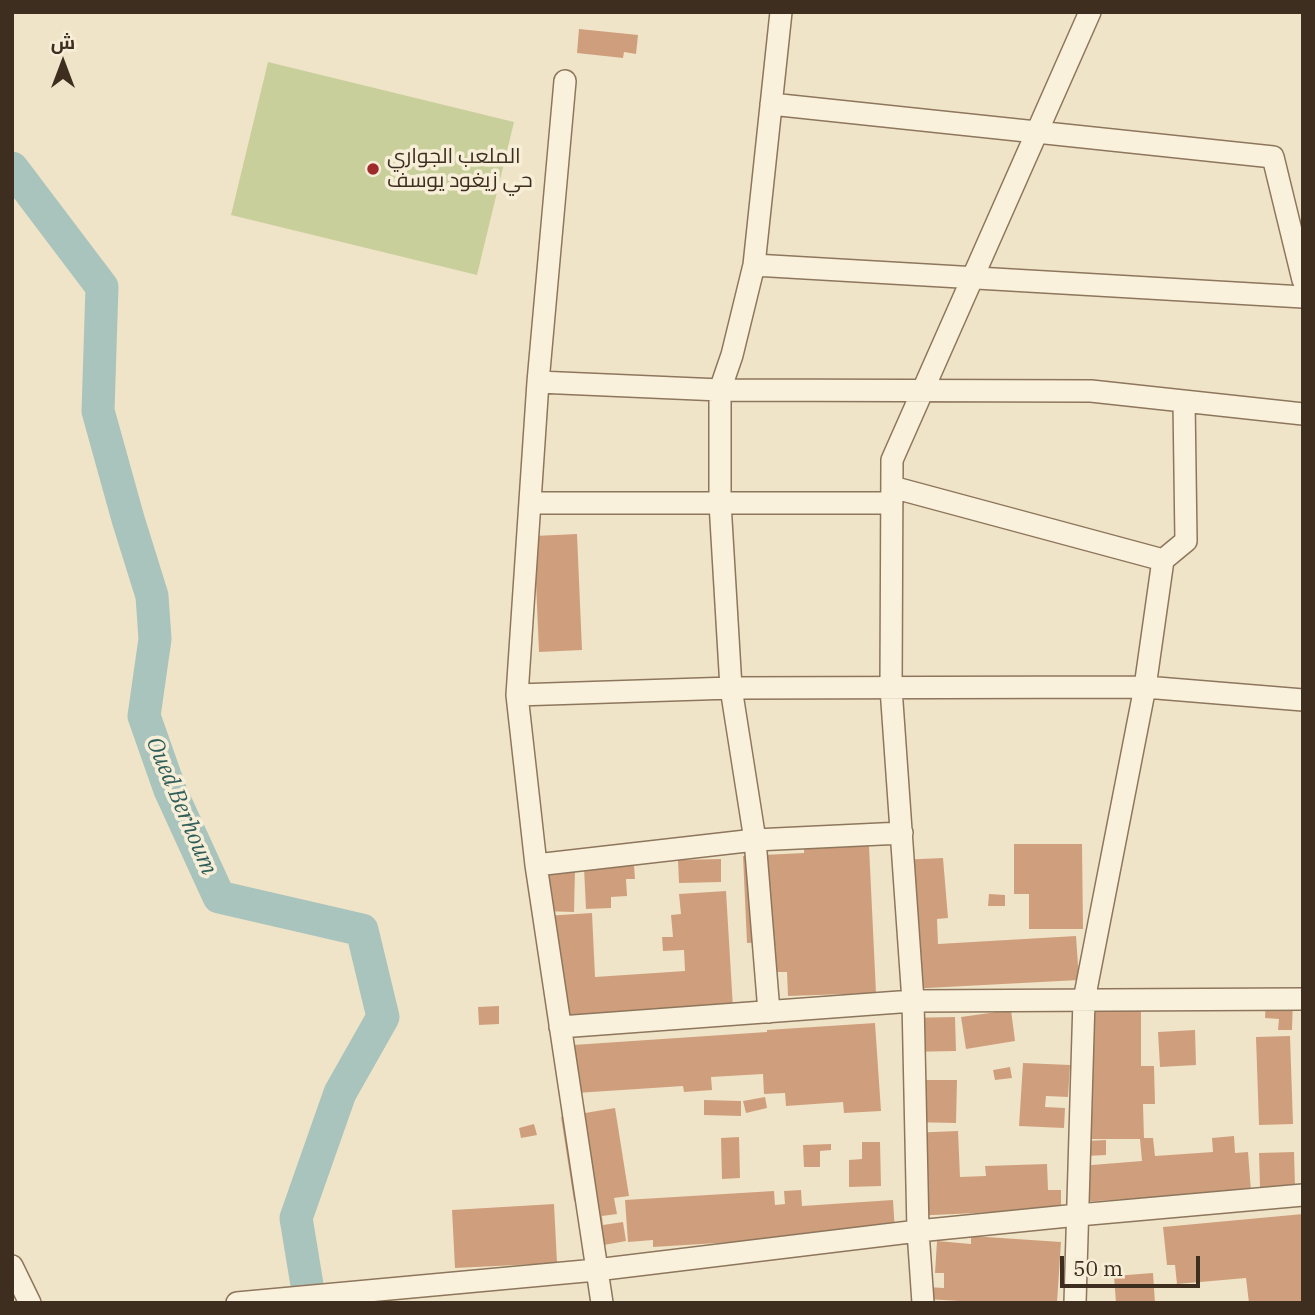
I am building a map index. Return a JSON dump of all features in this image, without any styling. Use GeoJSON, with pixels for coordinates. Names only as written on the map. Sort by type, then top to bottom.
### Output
{"type":"FeatureCollection","features":[{"type":"Feature","properties":{"kind":"street"},"geometry":{"type":"LineString","coordinates":[[769,1012],[755,840],[731,688],[720,503],[720,390],[732,355],[754,265],[780,12]]}},
{"type":"Feature","properties":{"kind":"street"},"geometry":{"type":"LineString","coordinates":[[923,1303],[918,1231],[914,1001],[891,688],[892,460],[1090,12]]}},
{"type":"Feature","properties":{"kind":"street"},"geometry":{"type":"LineString","coordinates":[[565,80],[538,382],[517,695],[536,865],[602,1303]]}},
{"type":"Feature","properties":{"kind":"street"},"geometry":{"type":"LineString","coordinates":[[771,104],[1273,157],[1303,280]]}},
{"type":"Feature","properties":{"kind":"street"},"geometry":{"type":"LineString","coordinates":[[754,265],[1303,298]]}},
{"type":"Feature","properties":{"kind":"street"},"geometry":{"type":"LineString","coordinates":[[538,382],[720,390],[1091,391],[1303,414]]}},
{"type":"Feature","properties":{"kind":"street"},"geometry":{"type":"LineString","coordinates":[[1075,1303],[1084,1000],[1145,687],[1163,560],[1186,541],[1184,401]]}},
{"type":"Feature","properties":{"kind":"street"},"geometry":{"type":"LineString","coordinates":[[530,503],[720,503],[892,495],[1163,560]]}},
{"type":"Feature","properties":{"kind":"street"},"geometry":{"type":"LineString","coordinates":[[517,695],[731,688],[1145,687],[1303,700]]}},
{"type":"Feature","properties":{"kind":"street"},"geometry":{"type":"LineString","coordinates":[[536,865],[755,840],[902,833]]}},
{"type":"Feature","properties":{"kind":"street"},"geometry":{"type":"LineString","coordinates":[[560,1027],[914,1001],[1303,999]]}},
{"type":"Feature","properties":{"kind":"street"},"geometry":{"type":"LineString","coordinates":[[237,1303],[596,1270],[918,1231],[1303,1195]]}},
{"type":"Feature","properties":{"kind":"street"},"geometry":{"type":"LineString","coordinates":[[12,1266],[30,1303]]}},
{"type":"Feature","properties":{"kind":"green space","name":"الملعب الجواري حي زيغود يوسف"},"geometry":{"type":"Polygon","coordinates":[[[268,62],[514,122],[477,275],[231,215],[268,62]]]}},
{"type":"Feature","properties":{"kind":"building"},"geometry":{"type":"Polygon","coordinates":[[[579,29],[638,35],[636,54],[624,52],[623,58],[577,53],[579,29]]]}},
{"type":"Feature","properties":{"kind":"building"},"geometry":{"type":"Polygon","coordinates":[[[577,534],[582,650],[539,652],[534,536],[577,534]]]}},
{"type":"Feature","properties":{"kind":"building"},"geometry":{"type":"Polygon","coordinates":[[[1014,844],[1082,844],[1083,929],[1029,929],[1029,894],[1014,894],[1014,844]]]}},
{"type":"Feature","properties":{"kind":"building"},"geometry":{"type":"Polygon","coordinates":[[[869,846],[876,993],[788,996],[787,972],[777,972],[778,994],[758,995],[773,941],[747,943],[743,856],[804,853],[804,849],[869,846]]]}},
{"type":"Feature","properties":{"kind":"building"},"geometry":{"type":"Polygon","coordinates":[[[943,858],[948,918],[937,919],[938,944],[1076,936],[1079,980],[908,989],[898,860],[943,858]]]}},
{"type":"Feature","properties":{"kind":"building"},"geometry":{"type":"Polygon","coordinates":[[[721,859],[721,882],[679,883],[678,860],[721,859]]]}},
{"type":"Feature","properties":{"kind":"building"},"geometry":{"type":"Polygon","coordinates":[[[634,865],[635,879],[626,879],[627,896],[611,897],[611,908],[586,909],[584,868],[634,865]]]}},
{"type":"Feature","properties":{"kind":"building"},"geometry":{"type":"Polygon","coordinates":[[[543,869],[575,870],[574,912],[541,911],[543,869]]]}},
{"type":"Feature","properties":{"kind":"building"},"geometry":{"type":"Polygon","coordinates":[[[726,891],[733,1008],[550,1019],[544,916],[592,913],[595,977],[685,971],[684,950],[663,951],[662,937],[673,937],[671,915],[681,914],[679,894],[726,891]]]}},
{"type":"Feature","properties":{"kind":"building"},"geometry":{"type":"Polygon","coordinates":[[[989,894],[1005,895],[1005,906],[988,906],[989,894]]]}},
{"type":"Feature","properties":{"kind":"building"},"geometry":{"type":"Polygon","coordinates":[[[1266,998],[1293,999],[1292,1030],[1278,1030],[1279,1019],[1265,1018],[1266,998]]]}},
{"type":"Feature","properties":{"kind":"building"},"geometry":{"type":"Polygon","coordinates":[[[1141,1002],[1141,1066],[1154,1066],[1155,1104],[1143,1104],[1144,1138],[1153,1138],[1155,1156],[1213,1152],[1212,1138],[1234,1136],[1235,1153],[1248,1152],[1251,1191],[1081,1202],[1079,1166],[1142,1161],[1140,1139],[1085,1139],[1093,1003],[1141,1002]]]}},
{"type":"Feature","properties":{"kind":"building"},"geometry":{"type":"Polygon","coordinates":[[[499,1006],[499,1024],[479,1025],[478,1007],[499,1006]]]}},
{"type":"Feature","properties":{"kind":"building"},"geometry":{"type":"Polygon","coordinates":[[[1011,1010],[1015,1041],[966,1049],[961,1017],[1011,1010]]]}},
{"type":"Feature","properties":{"kind":"building"},"geometry":{"type":"Polygon","coordinates":[[[955,1017],[956,1051],[905,1052],[904,1018],[955,1017]]]}},
{"type":"Feature","properties":{"kind":"building"},"geometry":{"type":"Polygon","coordinates":[[[875,1023],[881,1111],[844,1113],[843,1102],[786,1106],[785,1093],[764,1094],[763,1074],[711,1077],[712,1090],[684,1092],[683,1086],[561,1094],[558,1046],[875,1023]]]}},
{"type":"Feature","properties":{"kind":"building"},"geometry":{"type":"Polygon","coordinates":[[[1195,1030],[1196,1065],[1160,1067],[1158,1032],[1195,1030]]]}},
{"type":"Feature","properties":{"kind":"building"},"geometry":{"type":"Polygon","coordinates":[[[1290,1036],[1293,1124],[1259,1125],[1256,1037],[1290,1036]]]}},
{"type":"Feature","properties":{"kind":"building"},"geometry":{"type":"Polygon","coordinates":[[[1023,1063],[1070,1065],[1068,1097],[1046,1096],[1045,1107],[1065,1108],[1064,1128],[1019,1126],[1023,1063]]]}},
{"type":"Feature","properties":{"kind":"building"},"geometry":{"type":"Polygon","coordinates":[[[1010,1067],[1012,1078],[995,1080],[993,1070],[1010,1067]]]}},
{"type":"Feature","properties":{"kind":"building"},"geometry":{"type":"Polygon","coordinates":[[[924,1080],[957,1080],[956,1123],[909,1122],[924,1080]]]}},
{"type":"Feature","properties":{"kind":"building"},"geometry":{"type":"Polygon","coordinates":[[[765,1097],[767,1108],[746,1113],[743,1101],[765,1097]]]}},
{"type":"Feature","properties":{"kind":"building"},"geometry":{"type":"Polygon","coordinates":[[[704,1100],[741,1101],[741,1116],[704,1115],[704,1100]]]}},
{"type":"Feature","properties":{"kind":"building"},"geometry":{"type":"Polygon","coordinates":[[[615,1108],[629,1196],[614,1198],[617,1214],[602,1216],[603,1225],[623,1222],[626,1241],[604,1245],[578,1200],[574,1201],[561,1117],[615,1108]]]}},
{"type":"Feature","properties":{"kind":"building"},"geometry":{"type":"Polygon","coordinates":[[[534,1124],[537,1135],[521,1138],[519,1128],[534,1124]]]}},
{"type":"Feature","properties":{"kind":"building"},"geometry":{"type":"Polygon","coordinates":[[[958,1131],[960,1177],[986,1176],[985,1166],[1047,1164],[1048,1190],[1061,1190],[1061,1209],[912,1216],[909,1133],[958,1131]]]}},
{"type":"Feature","properties":{"kind":"building"},"geometry":{"type":"Polygon","coordinates":[[[739,1137],[740,1178],[722,1179],[721,1138],[739,1137]]]}},
{"type":"Feature","properties":{"kind":"building"},"geometry":{"type":"Polygon","coordinates":[[[1106,1140],[1106,1155],[1086,1156],[1086,1141],[1106,1140]]]}},
{"type":"Feature","properties":{"kind":"building"},"geometry":{"type":"Polygon","coordinates":[[[862,1142],[880,1142],[881,1186],[849,1187],[849,1160],[862,1159],[862,1142]]]}},
{"type":"Feature","properties":{"kind":"building"},"geometry":{"type":"Polygon","coordinates":[[[831,1144],[831,1150],[820,1151],[820,1167],[804,1167],[803,1145],[831,1144]]]}},
{"type":"Feature","properties":{"kind":"building"},"geometry":{"type":"Polygon","coordinates":[[[1294,1152],[1295,1186],[1260,1187],[1259,1153],[1294,1152]]]}},
{"type":"Feature","properties":{"kind":"building"},"geometry":{"type":"Polygon","coordinates":[[[801,1190],[802,1206],[893,1200],[895,1232],[653,1247],[653,1240],[628,1242],[625,1200],[774,1191],[775,1205],[785,1204],[784,1191],[801,1190]]]}},
{"type":"Feature","properties":{"kind":"building"},"geometry":{"type":"Polygon","coordinates":[[[554,1204],[557,1263],[455,1268],[452,1210],[554,1204]]]}},
{"type":"Feature","properties":{"kind":"building"},"geometry":{"type":"Polygon","coordinates":[[[1303,1214],[1303,1303],[1249,1303],[1246,1278],[1177,1284],[1175,1265],[1167,1265],[1163,1227],[1303,1214]]]}},
{"type":"Feature","properties":{"kind":"building"},"geometry":{"type":"Polygon","coordinates":[[[971,1236],[1061,1242],[1057,1303],[926,1299],[927,1287],[944,1288],[944,1273],[935,1273],[937,1241],[971,1244],[971,1236]]]}},
{"type":"Feature","properties":{"kind":"building"},"geometry":{"type":"Polygon","coordinates":[[[1153,1273],[1155,1303],[1116,1303],[1114,1276],[1153,1273]]]}},
{"type":"Feature","properties":{"kind":"waterway","name":"Oued Berhoum"},"geometry":{"type":"LineString","coordinates":[[12,168],[102,287],[98,411],[152,596],[155,639],[144,716],[170,790],[219,897],[362,930],[383,1017],[340,1093],[296,1218],[310,1303]]}},
{"type":"Feature","properties":{"kind":"place","name":"الملعب الجواري حي زيغود يوسف"},"geometry":{"type":"Point","coordinates":[373,169]}}]}
